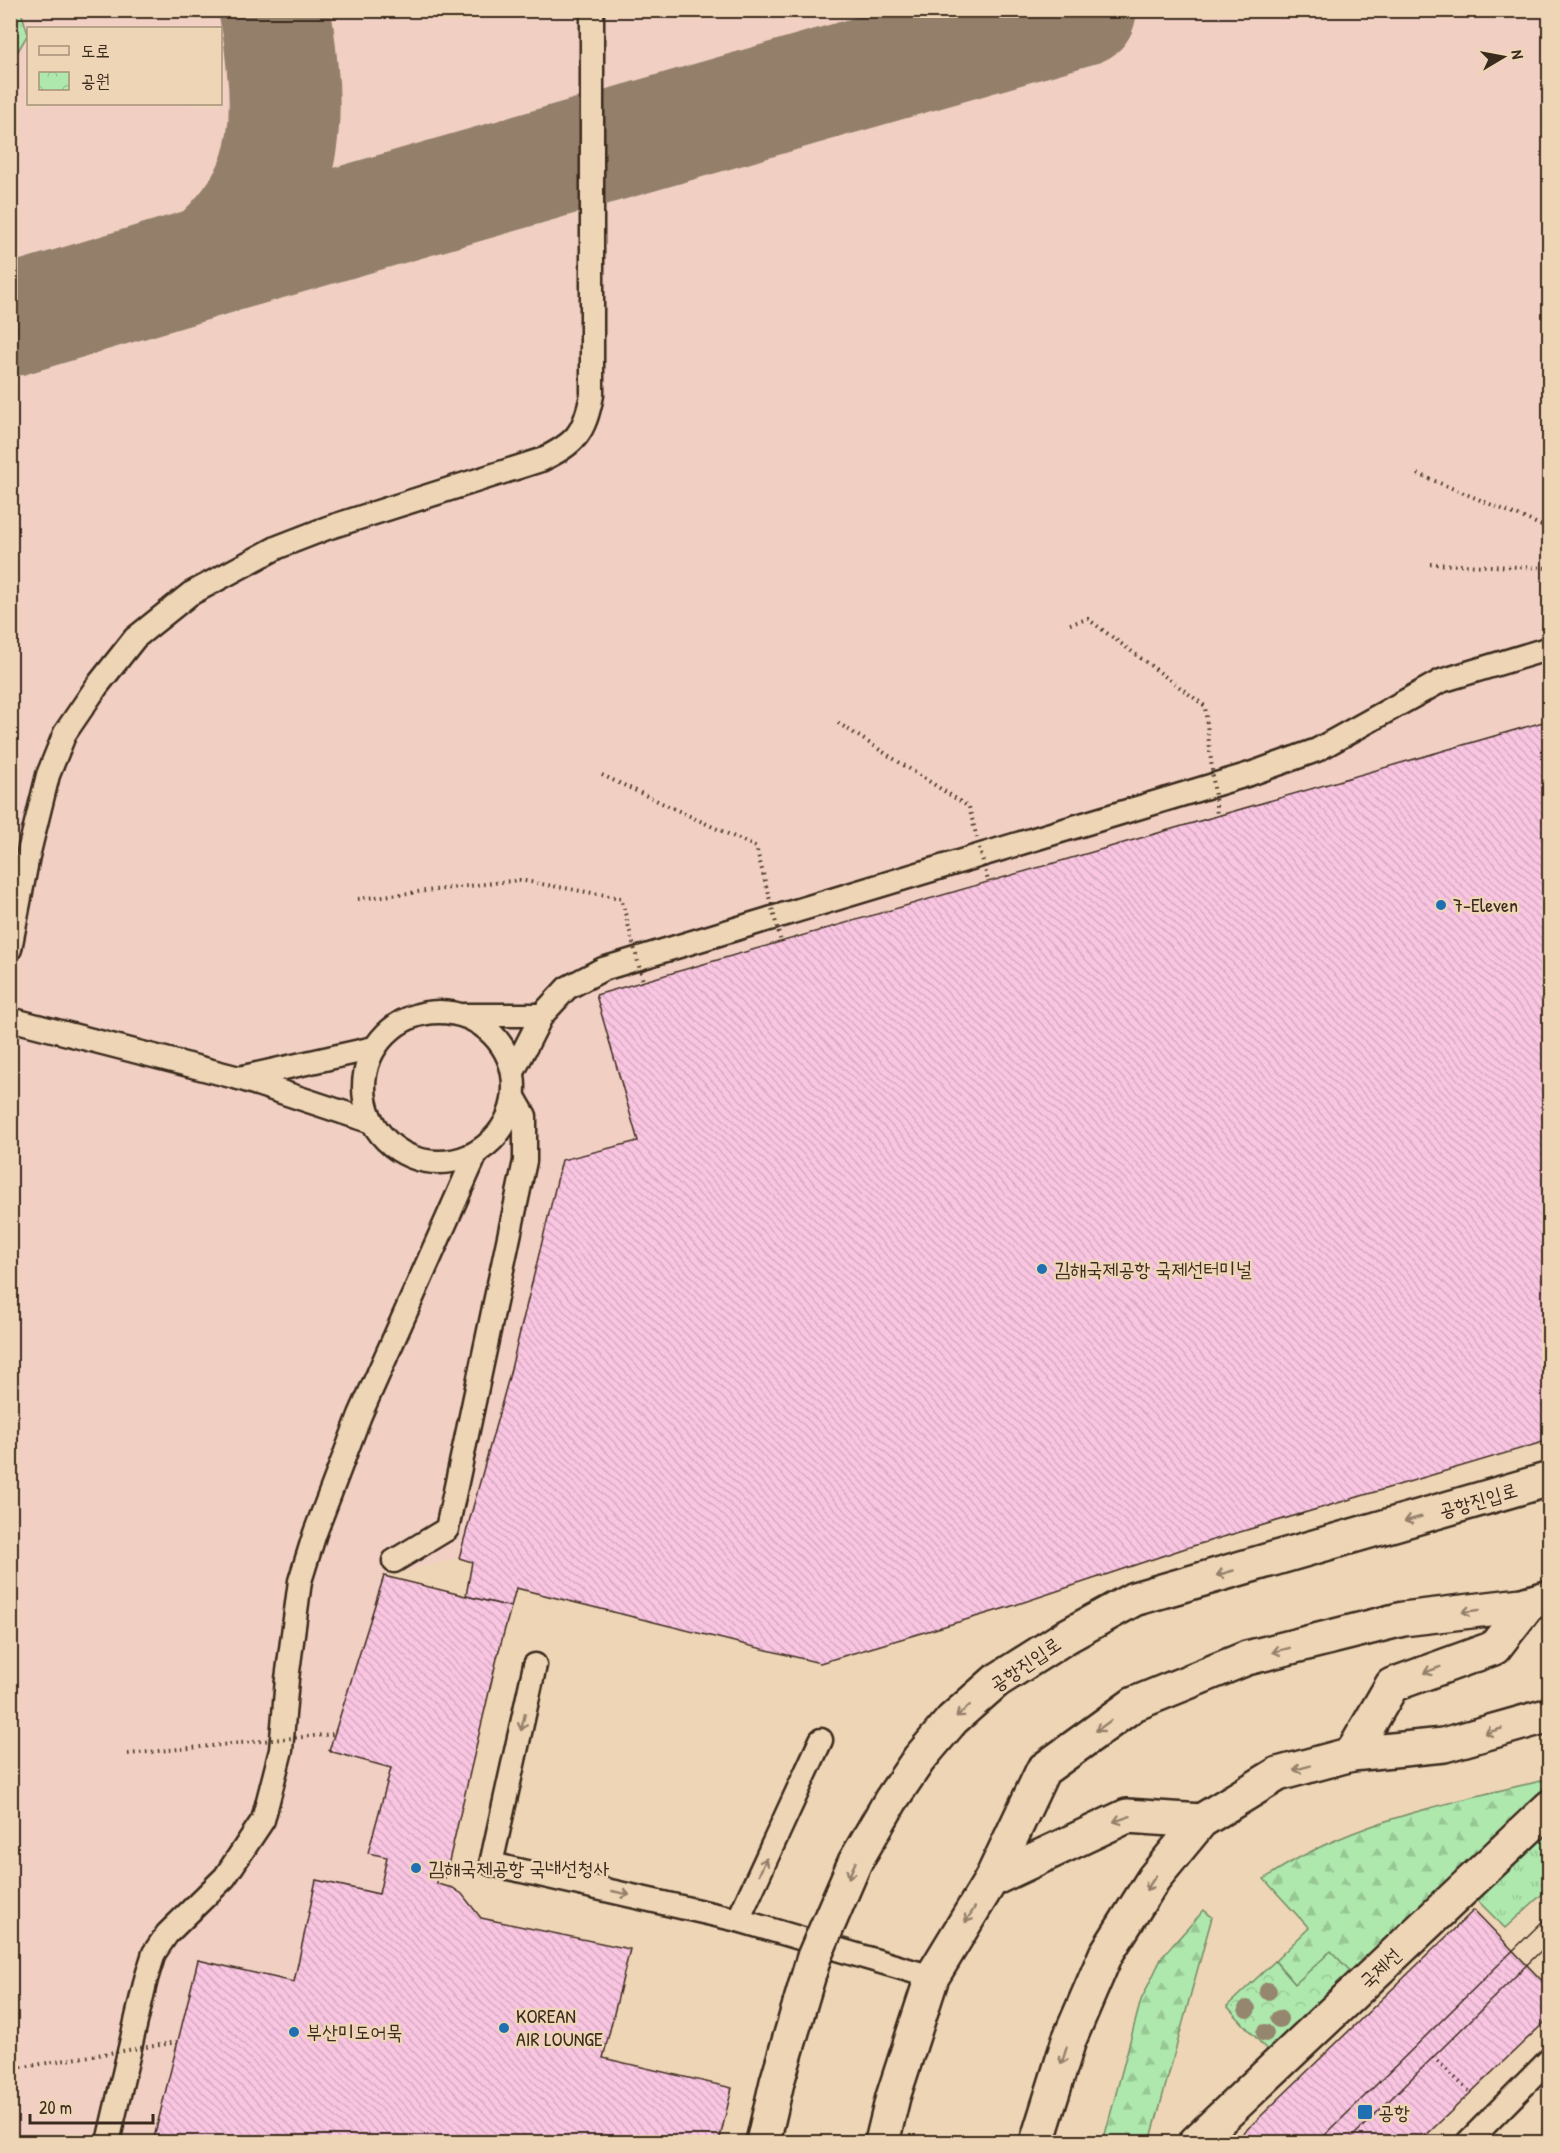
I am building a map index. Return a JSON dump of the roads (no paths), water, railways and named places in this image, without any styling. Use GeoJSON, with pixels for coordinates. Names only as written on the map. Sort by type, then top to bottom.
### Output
{"type":"FeatureCollection","features":[{"type":"Feature","properties":{"kind":"main road","name":"공항진입로"},"geometry":{"type":"LineString","coordinates":[[763,2142],[777,2082],[814,1957],[855,1862],[891,1800],[919,1759],[952,1720],[996,1682],[1067,1636],[1134,1599],[1550,1479]]}},
{"type":"Feature","properties":{"kind":"main road"},"geometry":{"type":"LineString","coordinates":[[1352,1754],[1392,1685],[1494,1648],[1539,1600]]}},
{"type":"Feature","properties":{"kind":"main road"},"geometry":{"type":"LineString","coordinates":[[882,2142],[893,2097],[932,1977],[991,1880],[1043,1770],[1134,1704],[1258,1655],[1403,1619],[1539,1600]]}},
{"type":"Feature","properties":{"kind":"main road"},"geometry":{"type":"LineString","coordinates":[[1037,2142],[1069,2040],[1106,1954],[1154,1878],[1201,1821],[1278,1774],[1352,1754],[1444,1745],[1550,1715]]}},
{"type":"Feature","properties":{"kind":"main road","name":"국제선"},"geometry":{"type":"LineString","coordinates":[[1209,2138],[1550,1807]]}},
{"type":"Feature","properties":{"kind":"main road"},"geometry":{"type":"LineString","coordinates":[[991,1880],[1127,1815],[1201,1821]]}},
{"type":"Feature","properties":{"kind":"lane"},"geometry":{"type":"LineString","coordinates":[[10,949],[27,856],[48,775],[56,754],[65,733],[97,686],[135,638],[190,594],[278,547],[327,528],[541,460],[566,448],[579,435],[588,418],[592,395],[592,10]]}},
{"type":"Feature","properties":{"kind":"lane"},"geometry":{"type":"LineString","coordinates":[[513,1072],[542,1016],[567,988],[603,969],[1250,774],[1317,750],[1440,681],[1550,648]]}},
{"type":"Feature","properties":{"kind":"lane"},"geometry":{"type":"LineString","coordinates":[[464,1015],[487,1028],[504,1047],[513,1072],[514,1097],[507,1120],[494,1140],[476,1154],[453,1162],[429,1162],[406,1156],[387,1142],[372,1122],[364,1098],[365,1072],[374,1048],[391,1029],[413,1016],[438,1011],[464,1015],[542,1016]]}},
{"type":"Feature","properties":{"kind":"lane"},"geometry":{"type":"LineString","coordinates":[[10,1019],[238,1078],[372,1122]]}},
{"type":"Feature","properties":{"kind":"lane"},"geometry":{"type":"LineString","coordinates":[[238,1078],[374,1048]]}},
{"type":"Feature","properties":{"kind":"lane"},"geometry":{"type":"LineString","coordinates":[[394,1561],[447,1530],[525,1161],[525,1116],[514,1097]]}},
{"type":"Feature","properties":{"kind":"lane"},"geometry":{"type":"LineString","coordinates":[[108,2142],[154,1953],[166,1934],[225,1877],[263,1820],[281,1750],[288,1668],[300,1581],[315,1533],[360,1415],[476,1154]]}},
{"type":"Feature","properties":{"kind":"lane"},"geometry":{"type":"LineString","coordinates":[[535,1665],[491,1864],[738,1920],[932,1977]]}},
{"type":"Feature","properties":{"kind":"lane"},"geometry":{"type":"LineString","coordinates":[[738,1920],[821,1740]]}},
{"type":"Feature","properties":{"kind":"lane"},"geometry":{"type":"LineString","coordinates":[[1468,2142],[1550,2059]]}},
{"type":"Feature","properties":{"kind":"tram line"},"geometry":{"type":"LineString","coordinates":[[1318,2142],[1550,1914]]}},
{"type":"Feature","properties":{"kind":"tram line"},"geometry":{"type":"LineString","coordinates":[[1347,2142],[1550,1942]]}},
{"type":"Feature","properties":{"kind":"place","name":"7-Eleven"},"geometry":{"type":"Point","coordinates":[1441,905]}},
{"type":"Feature","properties":{"kind":"place","name":"김해국제공항 국제선터미널"},"geometry":{"type":"Point","coordinates":[1042,1269]}},
{"type":"Feature","properties":{"kind":"place","name":"김해국제공항 국내선청사"},"geometry":{"type":"Point","coordinates":[416,1868]}},
{"type":"Feature","properties":{"kind":"place","name":"KOREAN AIR LOUNGE"},"geometry":{"type":"Point","coordinates":[504,2028]}},
{"type":"Feature","properties":{"kind":"place","name":"부산미도어묵"},"geometry":{"type":"Point","coordinates":[294,2032]}},
{"type":"Feature","properties":{"kind":"place","name":"공항"},"geometry":{"type":"Point","coordinates":[1365,2112]}}]}
